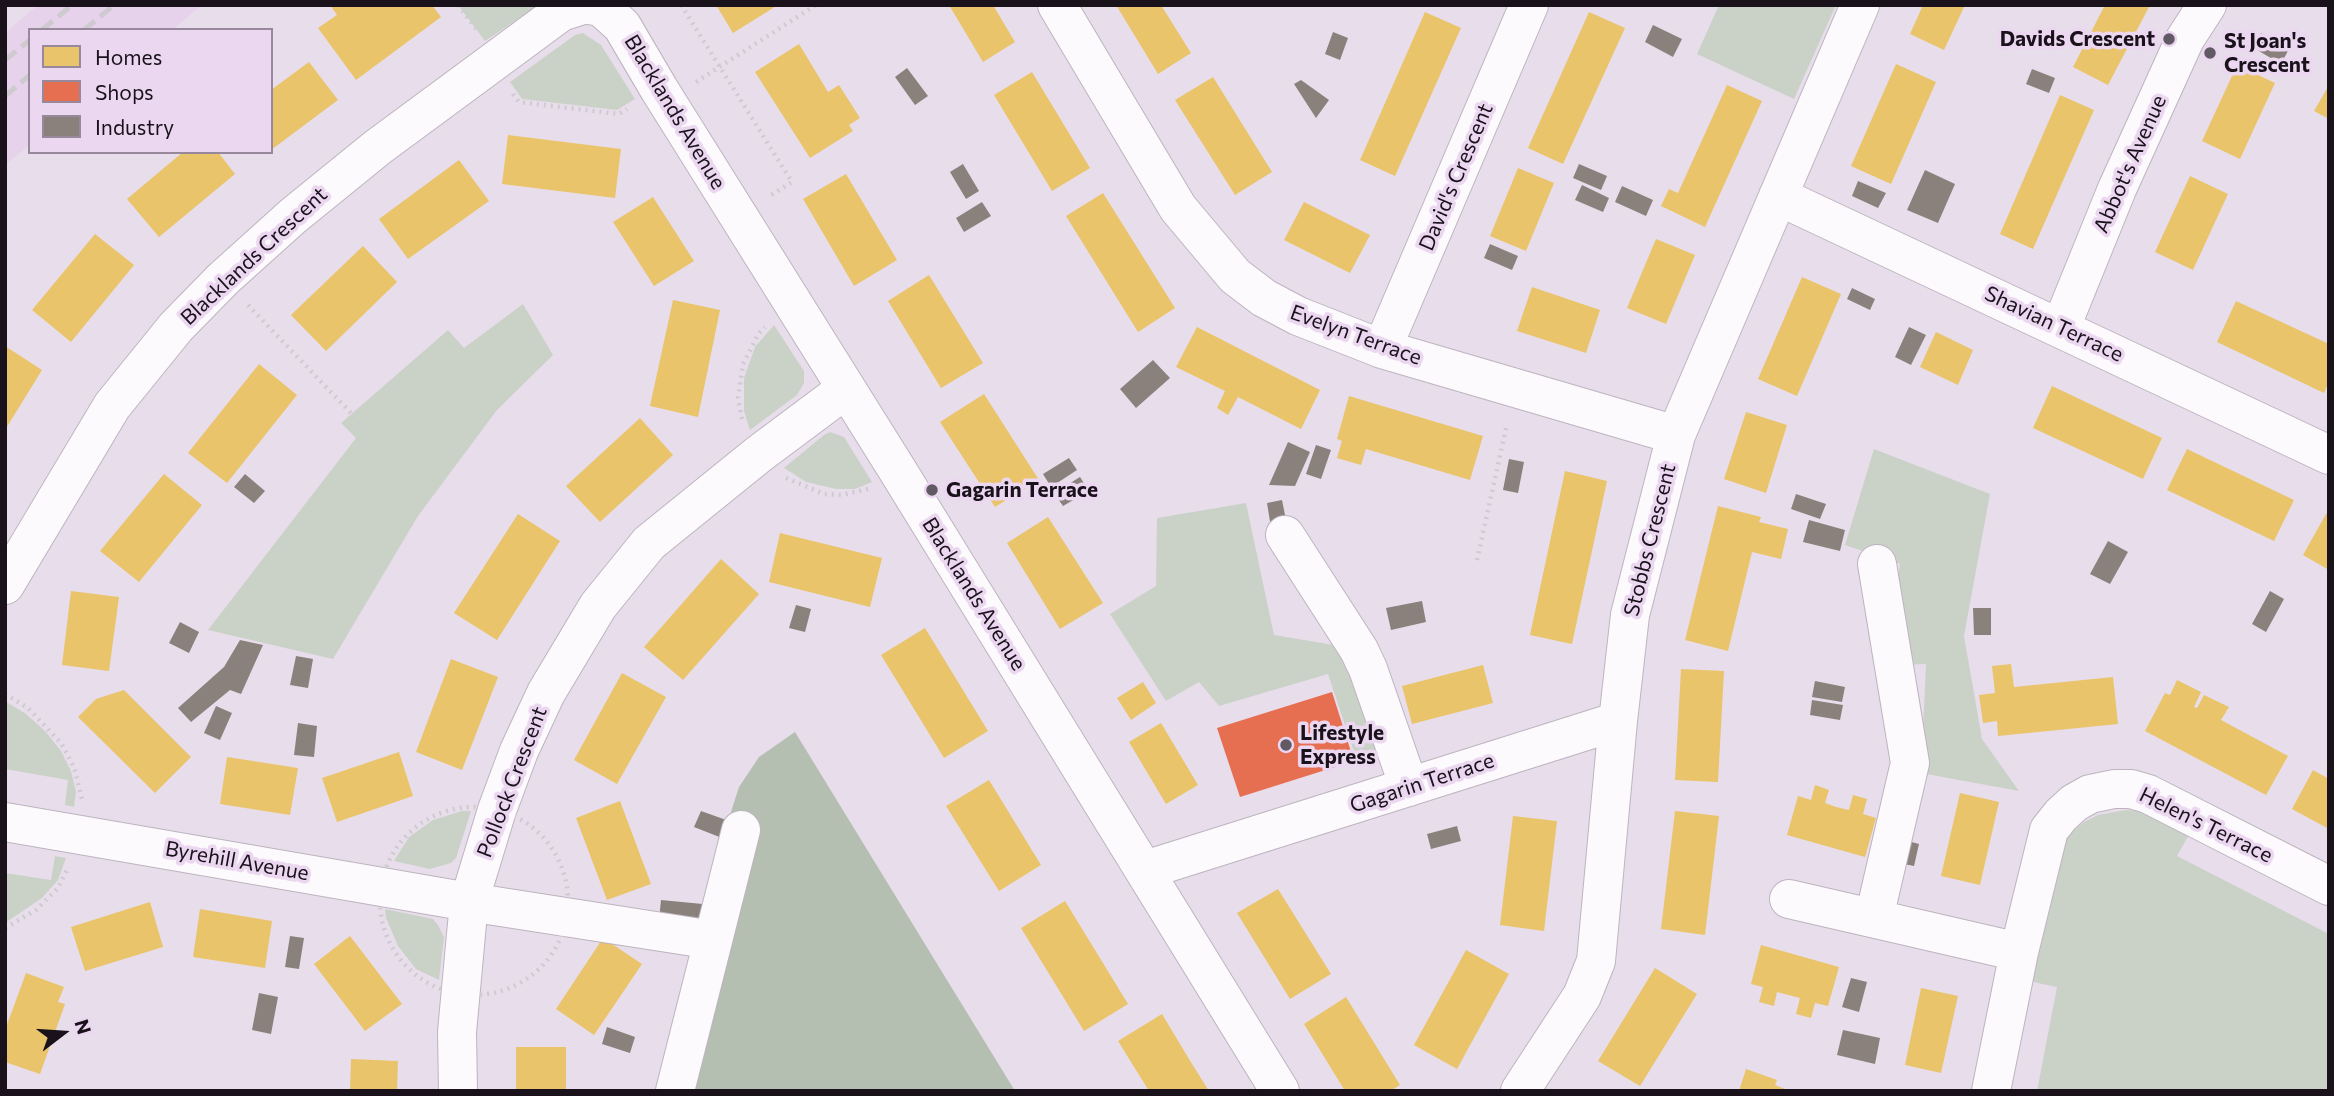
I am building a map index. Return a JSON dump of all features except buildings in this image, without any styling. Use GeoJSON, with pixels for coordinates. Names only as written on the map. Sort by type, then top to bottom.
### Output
{"type":"FeatureCollection","features":[{"type":"Feature","properties":{"kind":"street","name":"Evelyn Terrace"},"geometry":{"type":"LineString","coordinates":[[1057,5],[1178,208],[1235,276],[1264,298],[1298,316],[1382,349],[1676,435]]}},
{"type":"Feature","properties":{"kind":"street","name":"David's Crescent"},"geometry":{"type":"LineString","coordinates":[[1382,349],[1529,5]]}},
{"type":"Feature","properties":{"kind":"street","name":"Stobbs Crescent"},"geometry":{"type":"LineString","coordinates":[[1520,1091],[1581,996],[1596,961],[1630,615],[1676,435],[1860,5]]}},
{"type":"Feature","properties":{"kind":"street","name":"Abbot's Avenue"},"geometry":{"type":"LineString","coordinates":[[2061,327],[2123,176],[2185,39],[2207,5]]}},
{"type":"Feature","properties":{"kind":"street","name":"Blacklands Crescent"},"geometry":{"type":"LineString","coordinates":[[5,585],[112,405],[176,327],[223,279],[293,215],[378,147],[573,7]]}},
{"type":"Feature","properties":{"kind":"street","name":"Blacklands Avenue"},"geometry":{"type":"LineString","coordinates":[[573,7],[601,7],[622,26],[1280,1091]]}},
{"type":"Feature","properties":{"kind":"street","name":"Shavian Terrace"},"geometry":{"type":"LineString","coordinates":[[1778,196],[2329,455]]}},
{"type":"Feature","properties":{"kind":"street","name":"Pollock Crescent"},"geometry":{"type":"LineString","coordinates":[[458,1091],[457,1032],[469,902],[497,810],[519,751],[546,693],[598,606],[649,543],[759,454],[846,389]]}},
{"type":"Feature","properties":{"kind":"street"},"geometry":{"type":"LineString","coordinates":[[1285,535],[1359,650],[1409,787]]}},
{"type":"Feature","properties":{"kind":"street"},"geometry":{"type":"LineString","coordinates":[[1874,918],[1910,763],[1877,564]]}},
{"type":"Feature","properties":{"kind":"street","name":"Gagarin Terrace"},"geometry":{"type":"LineString","coordinates":[[1145,870],[1618,720]]}},
{"type":"Feature","properties":{"kind":"street","name":"Helen's Terrace"},"geometry":{"type":"LineString","coordinates":[[1991,1091],[2019,952],[2049,831],[2061,815],[2090,794],[2131,789],[2148,794],[2329,886]]}},
{"type":"Feature","properties":{"kind":"street","name":"Byrehill Avenue"},"geometry":{"type":"LineString","coordinates":[[5,822],[469,902],[713,940]]}},
{"type":"Feature","properties":{"kind":"street"},"geometry":{"type":"LineString","coordinates":[[675,1091],[741,830]]}},
{"type":"Feature","properties":{"kind":"street"},"geometry":{"type":"LineString","coordinates":[[1789,899],[2019,952]]}},
{"type":"Feature","properties":{"kind":"path"},"geometry":{"type":"LineString","coordinates":[[681,5],[792,182],[739,217]]}},
{"type":"Feature","properties":{"kind":"path"},"geometry":{"type":"LineString","coordinates":[[491,65],[519,102],[619,114],[719,67],[816,5]]}},
{"type":"Feature","properties":{"kind":"path"},"geometry":{"type":"LineString","coordinates":[[223,279],[366,429]]}},
{"type":"Feature","properties":{"kind":"path"},"geometry":{"type":"LineString","coordinates":[[793,304],[759,333],[743,364],[738,398],[742,420],[759,454],[780,475],[824,494],[841,495],[875,487],[898,471]]}},
{"type":"Feature","properties":{"kind":"path"},"geometry":{"type":"LineString","coordinates":[[1477,560],[1515,388]]}},
{"type":"Feature","properties":{"kind":"shaded area"},"geometry":{"type":"Polygon","coordinates":[[[38,5],[202,5],[174,28],[28,28],[28,147],[5,165],[5,33],[38,5]]]}},
{"type":"Feature","properties":{"kind":"shaded area"},"geometry":{"type":"Polygon","coordinates":[[[458,5],[539,5],[485,41],[458,5]]]}},
{"type":"Feature","properties":{"kind":"shaded area"},"geometry":{"type":"Polygon","coordinates":[[[1719,5],[1836,5],[1794,99],[1697,54],[1719,5]]]}},
{"type":"Feature","properties":{"kind":"shaded area"},"geometry":{"type":"Polygon","coordinates":[[[583,33],[601,45],[635,99],[617,110],[522,99],[510,82],[575,35],[583,33]]]}},
{"type":"Feature","properties":{"kind":"shaded area"},"geometry":{"type":"Polygon","coordinates":[[[523,304],[553,355],[497,410],[418,516],[333,659],[208,630],[356,438],[341,423],[448,330],[464,348],[523,304]]]}},
{"type":"Feature","properties":{"kind":"shaded area"},"geometry":{"type":"Polygon","coordinates":[[[774,325],[804,371],[804,383],[797,395],[750,430],[744,411],[744,378],[755,347],[774,325]]]}},
{"type":"Feature","properties":{"kind":"shaded area"},"geometry":{"type":"Polygon","coordinates":[[[830,432],[844,437],[872,482],[855,489],[836,489],[806,482],[784,468],[830,432]]]}},
{"type":"Feature","properties":{"kind":"shaded area"},"geometry":{"type":"Polygon","coordinates":[[[1874,449],[1990,494],[1964,636],[1982,739],[2019,791],[1921,773],[1926,664],[1905,665],[1893,606],[1900,564],[1845,545],[1874,449]]]}},
{"type":"Feature","properties":{"kind":"shaded area"},"geometry":{"type":"Polygon","coordinates":[[[1246,503],[1274,635],[1346,647],[1388,751],[1357,761],[1328,674],[1219,706],[1199,682],[1166,701],[1110,614],[1156,586],[1157,518],[1246,503]]]}},
{"type":"Feature","properties":{"kind":"shaded area"},"geometry":{"type":"Polygon","coordinates":[[[5,701],[26,714],[45,731],[61,751],[71,771],[76,792],[74,807],[65,805],[68,780],[5,769],[5,701]]]}},
{"type":"Feature","properties":{"kind":"shaded area"},"geometry":{"type":"Polygon","coordinates":[[[2126,810],[2146,812],[2191,831],[2177,856],[2327,933],[2329,931],[2329,1091],[2037,1091],[2057,987],[2028,981],[2065,838],[2084,822],[2098,815],[2126,810]]]}},
{"type":"Feature","properties":{"kind":"shaded area"},"geometry":{"type":"Polygon","coordinates":[[[471,811],[456,858],[451,863],[430,869],[394,861],[409,837],[433,820],[471,811]]]}},
{"type":"Feature","properties":{"kind":"shaded area"},"geometry":{"type":"Polygon","coordinates":[[[55,856],[66,858],[58,880],[42,898],[5,923],[5,873],[51,880],[55,856]]]}},
{"type":"Feature","properties":{"kind":"shaded area"},"geometry":{"type":"Polygon","coordinates":[[[385,909],[433,919],[438,925],[444,937],[439,980],[416,969],[398,946],[385,909]]]}},
{"type":"Feature","properties":{"kind":"green space"},"geometry":{"type":"Polygon","coordinates":[[[795,732],[1015,1091],[684,1091],[752,822],[730,815],[739,787],[759,757],[795,732]]]}},
{"type":"Feature","properties":{"kind":"railway"},"geometry":{"type":"LineString","coordinates":[[44,28],[72,5]]}},
{"type":"Feature","properties":{"kind":"railway"},"geometry":{"type":"LineString","coordinates":[[86,28],[114,5]]}},
{"type":"Feature","properties":{"kind":"railway"},"geometry":{"type":"LineString","coordinates":[[5,60],[28,42]]}},
{"type":"Feature","properties":{"kind":"railway"},"geometry":{"type":"LineString","coordinates":[[5,96],[28,77]]}},
{"type":"Feature","properties":{"kind":"place","name":"Davids Crescent"},"geometry":{"type":"Point","coordinates":[2169,39]}},
{"type":"Feature","properties":{"kind":"place","name":"St Joan's Crescent"},"geometry":{"type":"Point","coordinates":[2210,53]}},
{"type":"Feature","properties":{"kind":"place","name":"Gagarin Terrace"},"geometry":{"type":"Point","coordinates":[932,490]}},
{"type":"Feature","properties":{"kind":"place","name":"Lifestyle Express"},"geometry":{"type":"Point","coordinates":[1286,745]}}]}
